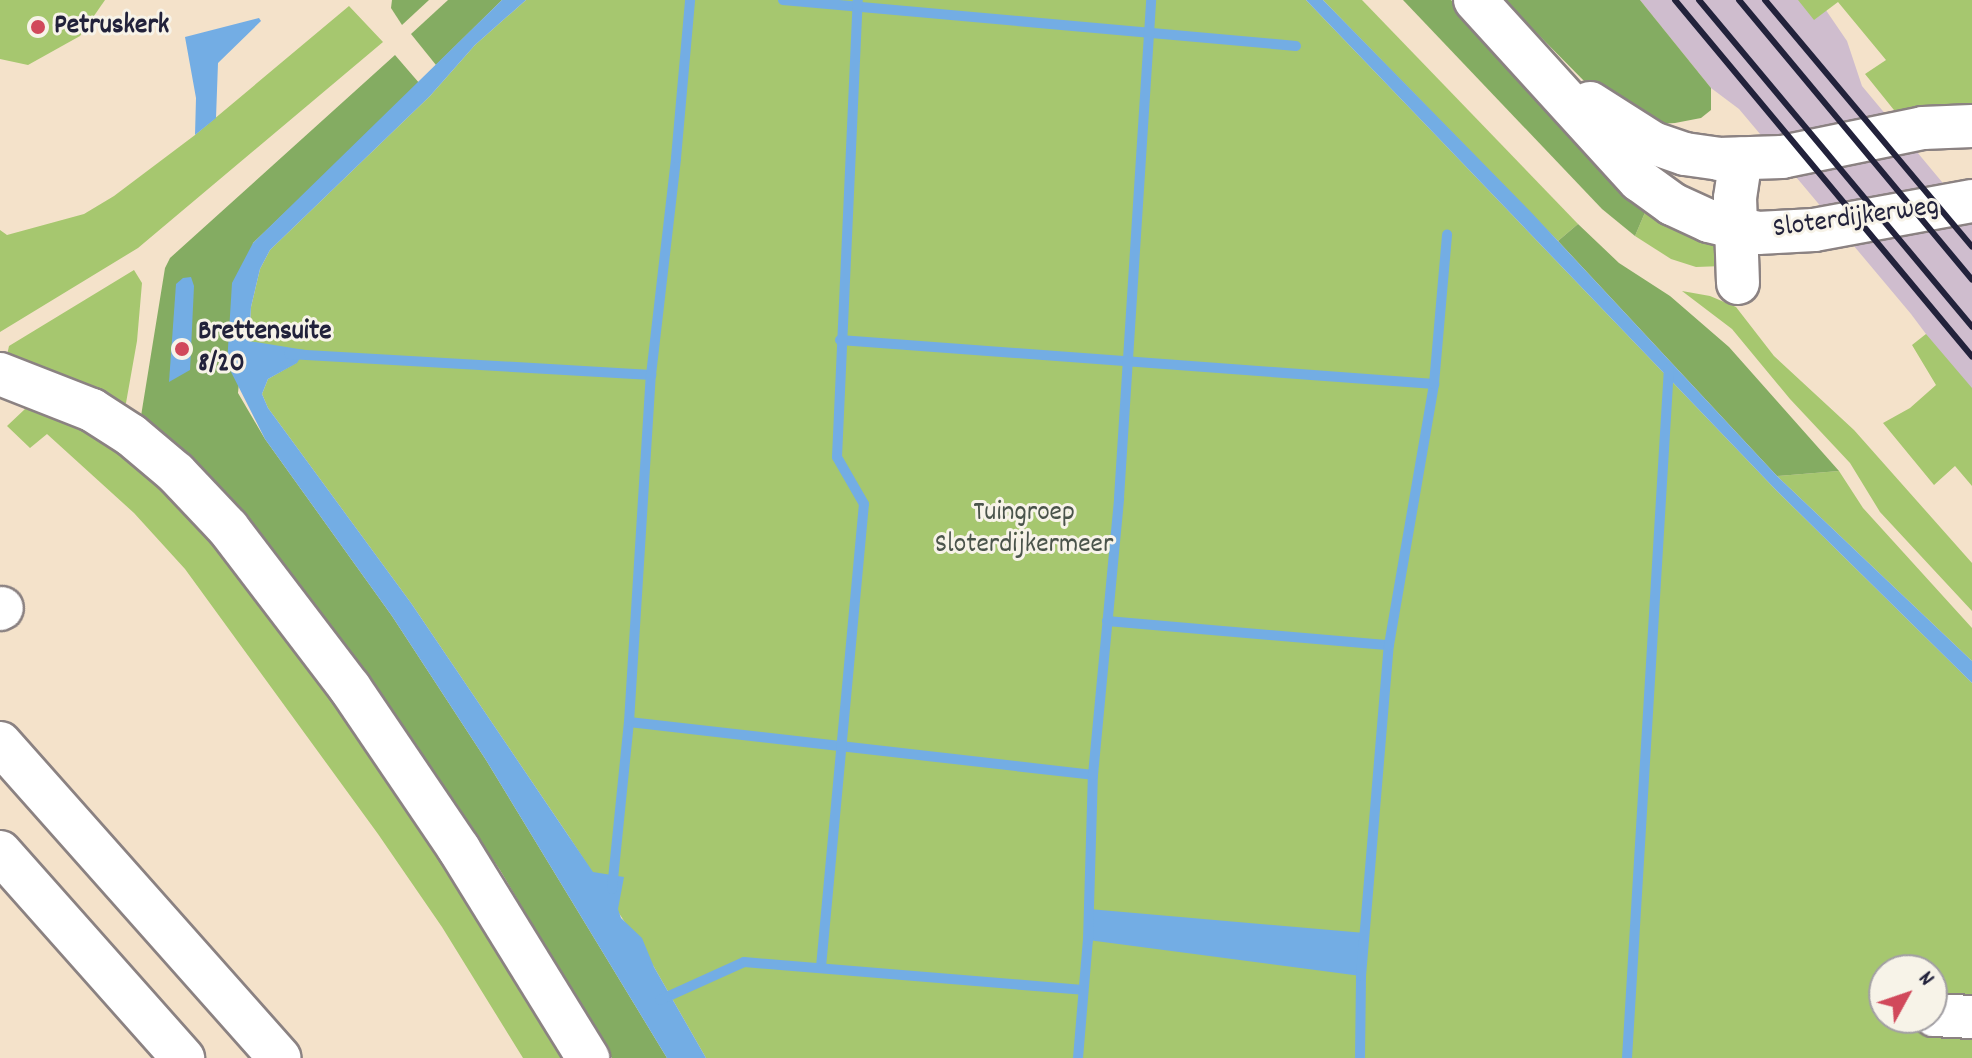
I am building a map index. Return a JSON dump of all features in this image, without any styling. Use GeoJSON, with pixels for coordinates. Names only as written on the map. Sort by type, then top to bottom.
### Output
{"type":"FeatureCollection","features":[{"type":"Feature","properties":{"kind":"street","name":"Sloterdijkerweg"},"geometry":{"type":"LineString","coordinates":[[1475,0],[1639,180],[1672,204],[1735,229],[1758,233],[1814,230],[1972,201]]}},
{"type":"Feature","properties":{"kind":"street","name":"Sloterdijkerweg"},"geometry":{"type":"LineString","coordinates":[[1523,50],[1604,114],[1653,143],[1685,154],[1782,157],[1923,128],[1972,126]]}},
{"type":"Feature","properties":{"kind":"street"},"geometry":{"type":"LineString","coordinates":[[1738,283],[1735,229],[1741,158]]}},
{"type":"Feature","properties":{"kind":"street"},"geometry":{"type":"LineString","coordinates":[[8,386],[92,410],[131,435],[176,473],[228,528],[288,603],[459,849],[588,1058]]}},
{"type":"Feature","properties":{"kind":"street"},"geometry":{"type":"LineString","coordinates":[[0,743],[280,1058]]}},
{"type":"Feature","properties":{"kind":"street"},"geometry":{"type":"LineString","coordinates":[[0,852],[183,1058]]}},
{"type":"Feature","properties":{"kind":"shaded area"},"geometry":{"type":"Polygon","coordinates":[[[1640,0],[1819,0],[1847,41],[1862,86],[1972,218],[1972,406],[1946,376],[1926,334],[1911,314],[1739,109],[1711,88],[1640,0]]]}},
{"type":"Feature","properties":{"kind":"green space"},"geometry":{"type":"Polygon","coordinates":[[[0,0],[105,0],[80,36],[28,65],[0,59],[0,0]]]}},
{"type":"Feature","properties":{"kind":"green space"},"geometry":{"type":"Polygon","coordinates":[[[392,0],[429,0],[402,25],[391,8],[392,0]]]}},
{"type":"Feature","properties":{"kind":"green space"},"geometry":{"type":"Polygon","coordinates":[[[448,0],[502,0],[436,65],[411,34],[448,0]]]}},
{"type":"Feature","properties":{"kind":"green space","name":"Tuingroep Sloterdijkermeer"},"geometry":{"type":"Polygon","coordinates":[[[526,0],[1306,0],[1776,490],[1972,683],[1972,1058],[706,1058],[654,967],[568,835],[411,603],[268,408],[262,394],[268,379],[296,363],[249,342],[251,307],[260,269],[270,250],[430,96],[475,45],[526,0]]]}},
{"type":"Feature","properties":{"kind":"green space"},"geometry":{"type":"Polygon","coordinates":[[[1323,0],[1362,0],[1578,224],[1558,241],[1323,0]]]}},
{"type":"Feature","properties":{"kind":"green space"},"geometry":{"type":"Polygon","coordinates":[[[1403,0],[1451,0],[1649,203],[1635,236],[1602,209],[1403,0]]]}},
{"type":"Feature","properties":{"kind":"green space"},"geometry":{"type":"Polygon","coordinates":[[[1504,0],[1640,0],[1711,88],[1711,110],[1701,118],[1643,125],[1594,91],[1504,0]]]}},
{"type":"Feature","properties":{"kind":"green space"},"geometry":{"type":"Polygon","coordinates":[[[1798,0],[1972,0],[1972,108],[1898,115],[1865,74],[1886,60],[1838,2],[1814,20],[1798,0]]]}},
{"type":"Feature","properties":{"kind":"green space"},"geometry":{"type":"Polygon","coordinates":[[[349,6],[383,42],[138,248],[0,332],[0,230],[7,235],[84,214],[114,196],[195,135],[349,6]]]}},
{"type":"Feature","properties":{"kind":"green space"},"geometry":{"type":"Polygon","coordinates":[[[395,55],[420,84],[253,243],[238,393],[265,439],[392,616],[486,760],[667,1058],[612,1058],[500,870],[353,658],[310,600],[194,468],[144,425],[141,416],[165,268],[170,258],[395,55]]]}},
{"type":"Feature","properties":{"kind":"green space"},"geometry":{"type":"Polygon","coordinates":[[[1649,203],[1712,238],[1723,266],[1696,267],[1671,259],[1635,236],[1649,203]]]}},
{"type":"Feature","properties":{"kind":"green space"},"geometry":{"type":"Polygon","coordinates":[[[1578,224],[1619,263],[1670,296],[1729,347],[1839,471],[1777,476],[1558,241],[1578,224]]]}},
{"type":"Feature","properties":{"kind":"green space"},"geometry":{"type":"Polygon","coordinates":[[[134,270],[142,283],[137,341],[126,403],[119,407],[57,372],[7,355],[9,346],[134,270]]]}},
{"type":"Feature","properties":{"kind":"green space"},"geometry":{"type":"Polygon","coordinates":[[[1682,291],[1710,296],[1736,307],[1774,356],[1854,430],[1972,563],[1972,611],[1880,512],[1850,463],[1790,399],[1732,329],[1682,291]]]}},
{"type":"Feature","properties":{"kind":"green space"},"geometry":{"type":"Polygon","coordinates":[[[1926,334],[1972,388],[1972,486],[1955,466],[1934,485],[1883,423],[1910,408],[1936,385],[1912,345],[1926,334]]]}},
{"type":"Feature","properties":{"kind":"green space"},"geometry":{"type":"Polygon","coordinates":[[[47,405],[110,443],[144,469],[227,555],[376,759],[566,1058],[523,1058],[442,927],[378,834],[185,569],[134,513],[47,434],[30,448],[7,426],[25,409],[42,411],[47,405]]]}},
{"type":"Feature","properties":{"kind":"green space"},"geometry":{"type":"Polygon","coordinates":[[[1839,471],[1863,508],[1972,628],[1972,661],[1777,476],[1839,471]]]}},
{"type":"Feature","properties":{"kind":"water"},"geometry":{"type":"Polygon","coordinates":[[[502,0],[526,0],[475,45],[430,96],[270,250],[260,269],[251,307],[249,341],[305,350],[297,363],[268,379],[262,394],[268,408],[411,603],[593,872],[624,877],[618,909],[621,918],[642,938],[654,967],[706,1058],[667,1058],[486,760],[392,616],[265,439],[227,364],[232,283],[253,243],[502,0]]]}},
{"type":"Feature","properties":{"kind":"water"},"geometry":{"type":"Polygon","coordinates":[[[1306,0],[1323,0],[1530,211],[1777,476],[1972,661],[1972,683],[1776,490],[1306,0]]]}},
{"type":"Feature","properties":{"kind":"water"},"geometry":{"type":"Polygon","coordinates":[[[259,18],[261,21],[218,63],[216,118],[195,135],[196,98],[185,37],[259,18]]]}},
{"type":"Feature","properties":{"kind":"water"},"geometry":{"type":"Polygon","coordinates":[[[191,277],[194,286],[190,370],[169,382],[176,284],[183,278],[191,277]]]}},
{"type":"Feature","properties":{"kind":"water"},"geometry":{"type":"Polygon","coordinates":[[[1089,909],[1365,933],[1361,976],[1088,940],[1089,909]]]}},
{"type":"Feature","properties":{"kind":"waterway"},"geometry":{"type":"LineString","coordinates":[[612,889],[629,722],[651,375],[676,158],[690,0]]}},
{"type":"Feature","properties":{"kind":"waterway"},"geometry":{"type":"LineString","coordinates":[[783,0],[1296,46]]}},
{"type":"Feature","properties":{"kind":"waterway"},"geometry":{"type":"LineString","coordinates":[[821,967],[864,504],[837,457],[858,0]]}},
{"type":"Feature","properties":{"kind":"waterway"},"geometry":{"type":"LineString","coordinates":[[1078,1058],[1088,940],[1093,775],[1119,498],[1151,0]]}},
{"type":"Feature","properties":{"kind":"waterway"},"geometry":{"type":"LineString","coordinates":[[1360,1058],[1361,976],[1389,645],[1434,384],[1447,235]]}},
{"type":"Feature","properties":{"kind":"waterway"},"geometry":{"type":"LineString","coordinates":[[840,340],[1434,384]]}},
{"type":"Feature","properties":{"kind":"waterway"},"geometry":{"type":"LineString","coordinates":[[289,354],[651,375]]}},
{"type":"Feature","properties":{"kind":"waterway"},"geometry":{"type":"LineString","coordinates":[[1627,1058],[1669,368]]}},
{"type":"Feature","properties":{"kind":"waterway"},"geometry":{"type":"LineString","coordinates":[[1107,621],[1389,645]]}},
{"type":"Feature","properties":{"kind":"waterway"},"geometry":{"type":"LineString","coordinates":[[629,722],[1093,775]]}},
{"type":"Feature","properties":{"kind":"waterway"},"geometry":{"type":"LineString","coordinates":[[660,1000],[744,962],[1083,990]]}},
{"type":"Feature","properties":{"kind":"railway"},"geometry":{"type":"LineString","coordinates":[[1675,0],[1972,357]]}},
{"type":"Feature","properties":{"kind":"railway"},"geometry":{"type":"LineString","coordinates":[[1699,0],[1972,327]]}},
{"type":"Feature","properties":{"kind":"railway"},"geometry":{"type":"LineString","coordinates":[[1739,0],[1972,280]]}},
{"type":"Feature","properties":{"kind":"railway"},"geometry":{"type":"LineString","coordinates":[[1765,0],[1972,247]]}},
{"type":"Feature","properties":{"kind":"place","name":"Petruskerk"},"geometry":{"type":"Point","coordinates":[38,27]}},
{"type":"Feature","properties":{"kind":"place","name":"Brettensuite 8/20"},"geometry":{"type":"Point","coordinates":[182,349]}}]}
